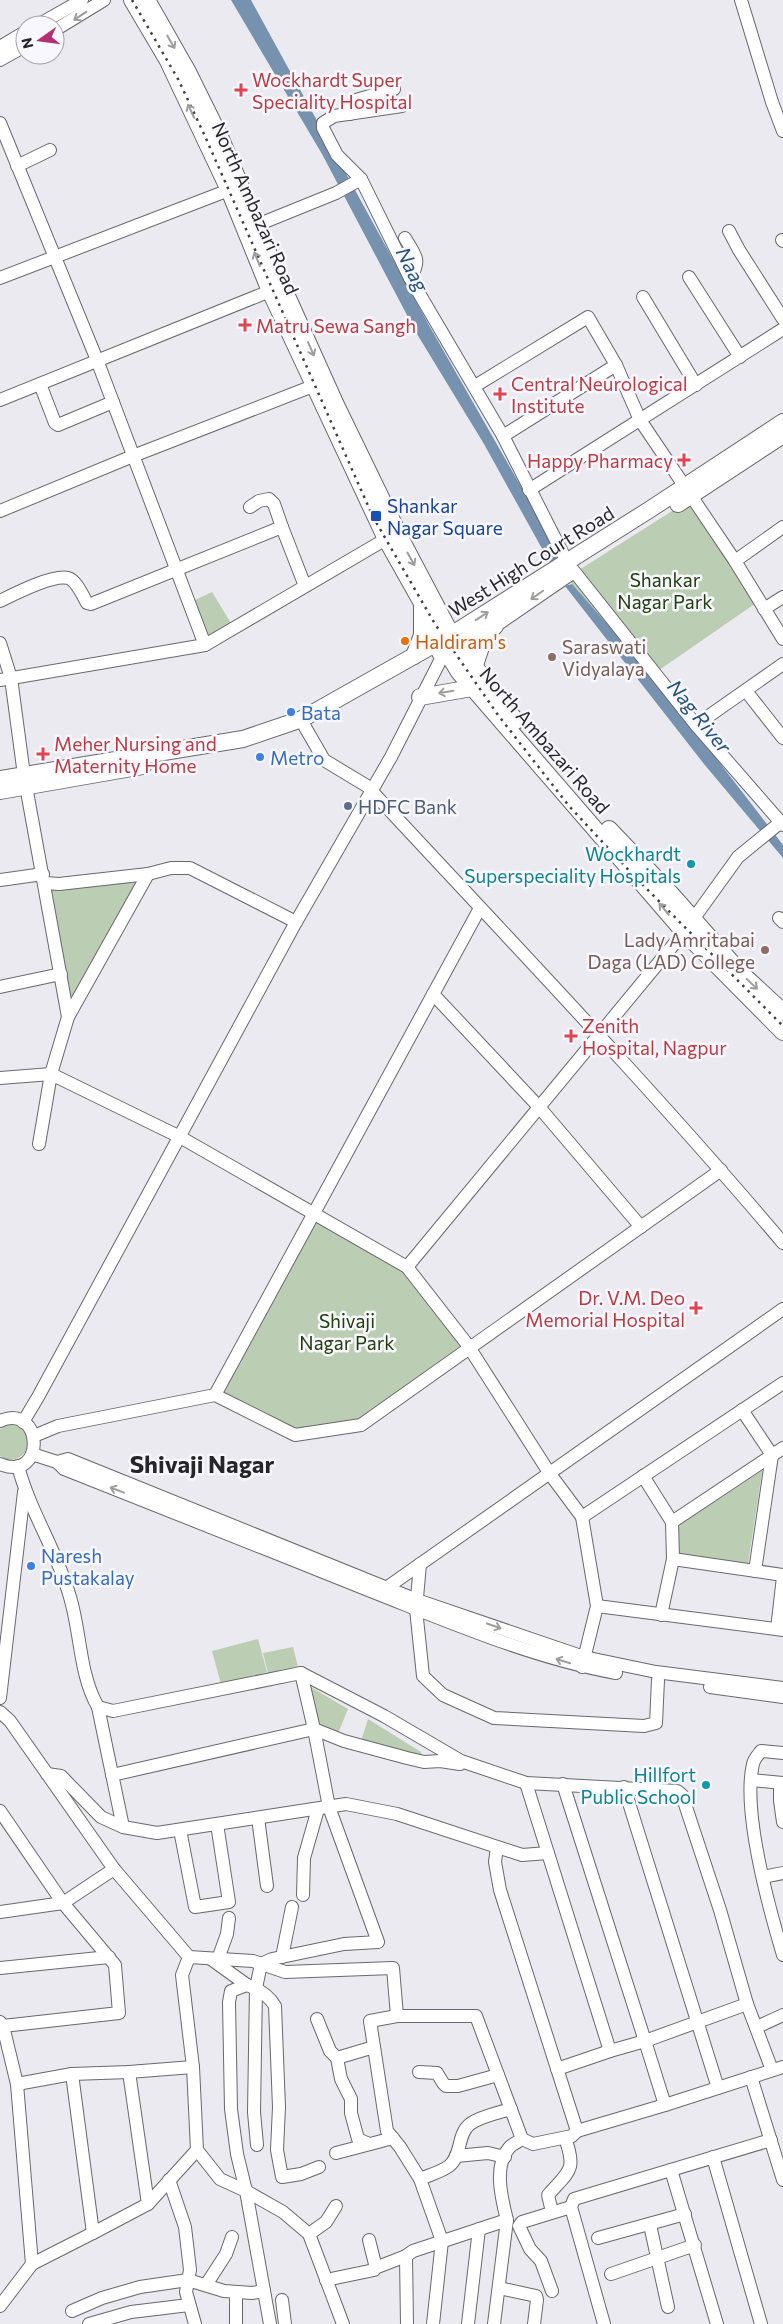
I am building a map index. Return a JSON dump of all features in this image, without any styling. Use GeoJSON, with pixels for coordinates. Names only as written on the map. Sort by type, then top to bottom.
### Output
{"type":"FeatureCollection","features":[{"type":"Feature","properties":{"kind":"main road","name":"North Ambazari Road"},"geometry":{"type":"LineString","coordinates":[[132,0],[168,61],[228,190],[270,291],[313,386],[386,539],[444,644],[472,688],[684,932],[783,1032]]}},
{"type":"Feature","properties":{"kind":"main road","name":"North Ambazari Road"},"geometry":{"type":"LineString","coordinates":[[147,0],[188,72],[221,139],[257,225],[444,644],[474,668],[594,813],[693,918],[740,972],[783,1012]]}},
{"type":"Feature","properties":{"kind":"main road","name":"West High Court Road"},"geometry":{"type":"LineString","coordinates":[[688,492],[783,422]]}},
{"type":"Feature","properties":{"kind":"main road","name":"West High Court Road"},"geometry":{"type":"LineString","coordinates":[[0,779],[26,781],[246,747],[306,727],[783,435]]}},
{"type":"Feature","properties":{"kind":"main road","name":"West High Court Road"},"geometry":{"type":"LineString","coordinates":[[0,791],[26,781],[243,738],[302,719],[414,656],[483,632],[502,620],[570,566]]}},
{"type":"Feature","properties":{"kind":"main road"},"geometry":{"type":"LineString","coordinates":[[414,656],[422,634],[422,603]]}},
{"type":"Feature","properties":{"kind":"main road"},"geometry":{"type":"LineString","coordinates":[[474,668],[485,635],[502,620]]}},
{"type":"Feature","properties":{"kind":"main road"},"geometry":{"type":"LineString","coordinates":[[420,697],[472,688]]}},
{"type":"Feature","properties":{"kind":"street"},"geometry":{"type":"LineString","coordinates":[[56,15],[82,0]]}},
{"type":"Feature","properties":{"kind":"street"},"geometry":{"type":"LineString","coordinates":[[65,24],[104,0]]}},
{"type":"Feature","properties":{"kind":"street"},"geometry":{"type":"LineString","coordinates":[[741,0],[772,102],[783,131]]}},
{"type":"Feature","properties":{"kind":"street"},"geometry":{"type":"LineString","coordinates":[[0,47],[15,38]]}},
{"type":"Feature","properties":{"kind":"street"},"geometry":{"type":"LineString","coordinates":[[0,60],[15,52]]}},
{"type":"Feature","properties":{"kind":"street"},"geometry":{"type":"LineString","coordinates":[[350,114],[350,106],[356,100],[394,88]]}},
{"type":"Feature","properties":{"kind":"street"},"geometry":{"type":"LineString","coordinates":[[402,106],[334,116],[323,123],[323,128],[337,155],[359,180],[410,278],[503,436],[529,490],[570,566],[696,725],[781,824],[738,857],[684,932],[407,1267]]}},
{"type":"Feature","properties":{"kind":"street"},"geometry":{"type":"LineString","coordinates":[[0,123],[97,360],[205,645]]}},
{"type":"Feature","properties":{"kind":"street"},"geometry":{"type":"LineString","coordinates":[[18,166],[50,150]]}},
{"type":"Feature","properties":{"kind":"street"},"geometry":{"type":"LineString","coordinates":[[257,225],[336,193],[359,180]]}},
{"type":"Feature","properties":{"kind":"street"},"geometry":{"type":"LineString","coordinates":[[0,278],[228,190]]}},
{"type":"Feature","properties":{"kind":"street"},"geometry":{"type":"LineString","coordinates":[[729,231],[783,319]]}},
{"type":"Feature","properties":{"kind":"street"},"geometry":{"type":"LineString","coordinates":[[405,238],[418,262],[417,269],[410,278]]}},
{"type":"Feature","properties":{"kind":"street"},"geometry":{"type":"LineString","coordinates":[[689,277],[740,356]]}},
{"type":"Feature","properties":{"kind":"street"},"geometry":{"type":"LineString","coordinates":[[0,400],[270,291]]}},
{"type":"Feature","properties":{"kind":"street"},"geometry":{"type":"LineString","coordinates":[[643,297],[696,384]]}},
{"type":"Feature","properties":{"kind":"street"},"geometry":{"type":"LineString","coordinates":[[475,386],[588,317],[616,365],[640,420],[735,561],[783,639]]}},
{"type":"Feature","properties":{"kind":"street"},"geometry":{"type":"LineString","coordinates":[[529,490],[783,329]]}},
{"type":"Feature","properties":{"kind":"street"},"geometry":{"type":"LineString","coordinates":[[503,436],[616,365]]}},
{"type":"Feature","properties":{"kind":"street"},"geometry":{"type":"LineString","coordinates":[[40,384],[54,423],[58,425],[113,402]]}},
{"type":"Feature","properties":{"kind":"street"},"geometry":{"type":"LineString","coordinates":[[0,511],[133,456],[313,386]]}},
{"type":"Feature","properties":{"kind":"street"},"geometry":{"type":"LineString","coordinates":[[250,507],[259,501],[269,499],[274,504],[305,586]]}},
{"type":"Feature","properties":{"kind":"street"},"geometry":{"type":"LineString","coordinates":[[0,600],[57,578],[68,578],[72,580],[88,603],[91,604],[176,568],[282,527]]}},
{"type":"Feature","properties":{"kind":"street"},"geometry":{"type":"LineString","coordinates":[[735,561],[783,527]]}},
{"type":"Feature","properties":{"kind":"street"},"geometry":{"type":"LineString","coordinates":[[5,679],[205,645],[386,539]]}},
{"type":"Feature","properties":{"kind":"street"},"geometry":{"type":"LineString","coordinates":[[764,609],[783,597]]}},
{"type":"Feature","properties":{"kind":"street"},"geometry":{"type":"LineString","coordinates":[[0,644],[68,1017]]}},
{"type":"Feature","properties":{"kind":"street"},"geometry":{"type":"LineString","coordinates":[[22,1422],[38,1398],[296,922],[370,790],[391,757],[441,659],[444,644]]}},
{"type":"Feature","properties":{"kind":"street"},"geometry":{"type":"LineString","coordinates":[[696,725],[783,664]]}},
{"type":"Feature","properties":{"kind":"street"},"geometry":{"type":"LineString","coordinates":[[746,691],[783,738]]}},
{"type":"Feature","properties":{"kind":"street"},"geometry":{"type":"LineString","coordinates":[[306,727],[324,760],[370,790],[599,1035],[721,1170],[783,1243]]}},
{"type":"Feature","properties":{"kind":"street"},"geometry":{"type":"LineString","coordinates":[[0,880],[44,878],[59,884],[148,874],[171,868],[190,868],[296,922]]}},
{"type":"Feature","properties":{"kind":"street"},"geometry":{"type":"LineString","coordinates":[[39,1144],[50,1074],[68,1017],[148,874]]}},
{"type":"Feature","properties":{"kind":"street"},"geometry":{"type":"LineString","coordinates":[[214,1395],[480,908]]}},
{"type":"Feature","properties":{"kind":"street"},"geometry":{"type":"LineString","coordinates":[[0,987],[60,974]]}},
{"type":"Feature","properties":{"kind":"street"},"geometry":{"type":"LineString","coordinates":[[433,994],[539,1107],[641,1227]]}},
{"type":"Feature","properties":{"kind":"street"},"geometry":{"type":"LineString","coordinates":[[0,1078],[50,1074],[180,1138],[407,1267],[470,1348],[550,1474],[582,1517],[597,1606],[583,1662]]}},
{"type":"Feature","properties":{"kind":"street"},"geometry":{"type":"LineString","coordinates":[[34,1436],[58,1426],[214,1395],[295,1434],[361,1425],[721,1170]]}},
{"type":"Feature","properties":{"kind":"street"},"geometry":{"type":"LineString","coordinates":[[382,1591],[783,1309]]}},
{"type":"Feature","properties":{"kind":"street"},"geometry":{"type":"LineString","coordinates":[[582,1517],[783,1383]]}},
{"type":"Feature","properties":{"kind":"street"},"geometry":{"type":"LineString","coordinates":[[742,1410],[772,1455],[755,1571]]}},
{"type":"Feature","properties":{"kind":"street"},"geometry":{"type":"LineString","coordinates":[[0,1464],[18,1466],[24,1464],[32,1454],[34,1436],[28,1425],[1,1416]]}},
{"type":"Feature","properties":{"kind":"street"},"geometry":{"type":"LineString","coordinates":[[672,1522],[783,1448]]}},
{"type":"Feature","properties":{"kind":"street"},"geometry":{"type":"LineString","coordinates":[[32,1454],[57,1462],[64,1469],[417,1605],[583,1662],[658,1680],[783,1698]]}},
{"type":"Feature","properties":{"kind":"street"},"geometry":{"type":"LineString","coordinates":[[18,1466],[24,1492],[70,1596],[89,1692],[98,1707],[124,1827]]}},
{"type":"Feature","properties":{"kind":"street"},"geometry":{"type":"LineString","coordinates":[[643,1476],[672,1522],[673,1559],[661,1614]]}},
{"type":"Feature","properties":{"kind":"street"},"geometry":{"type":"LineString","coordinates":[[0,1698],[24,1492]]}},
{"type":"Feature","properties":{"kind":"street"},"geometry":{"type":"LineString","coordinates":[[597,1606],[780,1630],[783,1576],[673,1559]]}},
{"type":"Feature","properties":{"kind":"street"},"geometry":{"type":"LineString","coordinates":[[420,1564],[417,1605],[423,1676],[444,1695],[494,1718],[644,1726],[656,1723],[658,1680]]}},
{"type":"Feature","properties":{"kind":"street"},"geometry":{"type":"LineString","coordinates":[[583,1662],[783,1688]]}},
{"type":"Feature","properties":{"kind":"street"},"geometry":{"type":"LineString","coordinates":[[98,1707],[113,1711],[301,1673],[384,1716],[461,1761],[526,1783],[624,1787],[677,1791],[682,1794],[720,1910],[747,2004],[777,2068],[665,2105],[577,2131],[572,2136],[533,2144],[522,2139],[476,2016],[397,2016],[370,2021],[387,2131],[420,2179],[442,2241],[434,2324]]}},
{"type":"Feature","properties":{"kind":"street"},"geometry":{"type":"LineString","coordinates":[[257,2145],[254,2112],[252,1987],[261,1964],[282,1956],[344,1944],[378,1942],[323,1808],[314,1729],[301,1673]]}},
{"type":"Feature","properties":{"kind":"street"},"geometry":{"type":"LineString","coordinates":[[0,1712],[10,1721],[114,1869],[189,1957],[253,1961],[285,1972],[393,1968],[397,2016]]}},
{"type":"Feature","properties":{"kind":"street"},"geometry":{"type":"LineString","coordinates":[[112,1775],[314,1729],[344,1741],[424,1762],[440,1761],[480,1768]]}},
{"type":"Feature","properties":{"kind":"street"},"geometry":{"type":"LineString","coordinates":[[783,1754],[761,1751],[753,1762],[751,1780],[754,1830],[763,1877],[783,1956]]}},
{"type":"Feature","properties":{"kind":"street"},"geometry":{"type":"LineString","coordinates":[[47,1774],[61,1776],[101,1817],[124,1827],[157,1833],[346,1804],[397,1814],[522,1856],[548,1853]]}},
{"type":"Feature","properties":{"kind":"street"},"geometry":{"type":"LineString","coordinates":[[751,1780],[781,1783],[780,1801],[783,1822]]}},
{"type":"Feature","properties":{"kind":"street"},"geometry":{"type":"LineString","coordinates":[[526,1783],[610,2051]]}},
{"type":"Feature","properties":{"kind":"street"},"geometry":{"type":"LineString","coordinates":[[563,1784],[665,2105]]}},
{"type":"Feature","properties":{"kind":"street"},"geometry":{"type":"LineString","coordinates":[[624,1787],[699,2022],[718,2088]]}},
{"type":"Feature","properties":{"kind":"street"},"geometry":{"type":"LineString","coordinates":[[303,1896],[304,1858],[323,1808]]}},
{"type":"Feature","properties":{"kind":"street"},"geometry":{"type":"LineString","coordinates":[[0,1811],[63,1902],[115,1965],[119,2014],[1,2024],[17,2084],[32,2264]]}},
{"type":"Feature","properties":{"kind":"street"},"geometry":{"type":"LineString","coordinates":[[258,1818],[267,1886]]}},
{"type":"Feature","properties":{"kind":"street"},"geometry":{"type":"LineString","coordinates":[[180,1830],[195,1907],[229,1902],[217,1824]]}},
{"type":"Feature","properties":{"kind":"street"},"geometry":{"type":"LineString","coordinates":[[497,1847],[495,1862],[500,1890],[577,2131]]}},
{"type":"Feature","properties":{"kind":"street"},"geometry":{"type":"LineString","coordinates":[[0,1912],[63,1902],[114,1869]]}},
{"type":"Feature","properties":{"kind":"street"},"geometry":{"type":"LineString","coordinates":[[763,1877],[783,1873]]}},
{"type":"Feature","properties":{"kind":"street"},"geometry":{"type":"LineString","coordinates":[[282,1956],[292,1907]]}},
{"type":"Feature","properties":{"kind":"street"},"geometry":{"type":"LineString","coordinates":[[214,1958],[227,1934],[229,1918]]}},
{"type":"Feature","properties":{"kind":"street"},"geometry":{"type":"LineString","coordinates":[[0,1968],[109,1957]]}},
{"type":"Feature","properties":{"kind":"street"},"geometry":{"type":"LineString","coordinates":[[189,1957],[182,1975],[193,2066],[197,2150],[220,2179],[283,2212],[309,2234],[342,2324]]}},
{"type":"Feature","properties":{"kind":"street"},"geometry":{"type":"LineString","coordinates":[[214,1958],[271,2000],[277,2012],[277,2150],[282,2177],[288,2177],[319,2167]]}},
{"type":"Feature","properties":{"kind":"street"},"geometry":{"type":"LineString","coordinates":[[252,1987],[231,1991],[229,2002],[231,2109],[237,2154],[246,2191],[270,2324]]}},
{"type":"Feature","properties":{"kind":"street"},"geometry":{"type":"LineString","coordinates":[[557,2069],[645,2041],[747,2004]]}},
{"type":"Feature","properties":{"kind":"street"},"geometry":{"type":"LineString","coordinates":[[757,2027],[783,2015]]}},
{"type":"Feature","properties":{"kind":"street"},"geometry":{"type":"LineString","coordinates":[[317,2019],[330,2051],[337,2058],[341,2079],[351,2099],[351,2113],[358,2139],[369,2144]]}},
{"type":"Feature","properties":{"kind":"street"},"geometry":{"type":"LineString","coordinates":[[337,2058],[374,2047]]}},
{"type":"Feature","properties":{"kind":"street"},"geometry":{"type":"LineString","coordinates":[[17,2084],[72,2074],[129,2072],[193,2066]]}},
{"type":"Feature","properties":{"kind":"street"},"geometry":{"type":"LineString","coordinates":[[129,2072],[148,2204]]}},
{"type":"Feature","properties":{"kind":"street"},"geometry":{"type":"LineString","coordinates":[[420,2072],[437,2073],[442,2083],[451,2087],[498,2075]]}},
{"type":"Feature","properties":{"kind":"street"},"geometry":{"type":"LineString","coordinates":[[72,2074],[93,2233]]}},
{"type":"Feature","properties":{"kind":"street"},"geometry":{"type":"LineString","coordinates":[[751,2077],[783,2180]]}},
{"type":"Feature","properties":{"kind":"street"},"geometry":{"type":"LineString","coordinates":[[420,2179],[450,2165],[456,2156],[463,2132],[469,2125],[478,2119],[511,2110]]}},
{"type":"Feature","properties":{"kind":"street"},"geometry":{"type":"LineString","coordinates":[[336,2153],[393,2138]]}},
{"type":"Feature","properties":{"kind":"street"},"geometry":{"type":"LineString","coordinates":[[552,2212],[548,2195],[570,2169],[572,2162],[565,2138]]}},
{"type":"Feature","properties":{"kind":"street"},"geometry":{"type":"LineString","coordinates":[[494,2324],[507,2220],[501,2194],[501,2165],[509,2148],[522,2139]]}},
{"type":"Feature","properties":{"kind":"street"},"geometry":{"type":"LineString","coordinates":[[604,2324],[571,2207],[574,2199],[771,2140]]}},
{"type":"Feature","properties":{"kind":"street"},"geometry":{"type":"LineString","coordinates":[[0,2306],[32,2264],[148,2204],[197,2150]]}},
{"type":"Feature","properties":{"kind":"street"},"geometry":{"type":"LineString","coordinates":[[456,2156],[488,2152],[504,2157]]}},
{"type":"Feature","properties":{"kind":"street"},"geometry":{"type":"LineString","coordinates":[[713,2157],[761,2324]]}},
{"type":"Feature","properties":{"kind":"street"},"geometry":{"type":"LineString","coordinates":[[671,2170],[695,2245],[717,2324]]}},
{"type":"Feature","properties":{"kind":"street"},"geometry":{"type":"LineString","coordinates":[[170,2180],[185,2226],[190,2270],[186,2292],[194,2324]]}},
{"type":"Feature","properties":{"kind":"street"},"geometry":{"type":"LineString","coordinates":[[309,2234],[326,2222],[336,2206]]}},
{"type":"Feature","properties":{"kind":"street"},"geometry":{"type":"LineString","coordinates":[[552,2291],[541,2261],[530,2249],[520,2226],[522,2222],[571,2207]]}},
{"type":"Feature","properties":{"kind":"street"},"geometry":{"type":"LineString","coordinates":[[598,2238],[685,2214]]}},
{"type":"Feature","properties":{"kind":"street"},"geometry":{"type":"LineString","coordinates":[[326,2280],[372,2271],[375,2268],[406,2256],[413,2250],[507,2220]]}},
{"type":"Feature","properties":{"kind":"street"},"geometry":{"type":"LineString","coordinates":[[650,2225],[668,2307]]}},
{"type":"Feature","properties":{"kind":"street"},"geometry":{"type":"LineString","coordinates":[[468,2324],[478,2229]]}},
{"type":"Feature","properties":{"kind":"street"},"geometry":{"type":"LineString","coordinates":[[206,2286],[226,2254],[232,2237]]}},
{"type":"Feature","properties":{"kind":"street"},"geometry":{"type":"LineString","coordinates":[[369,2240],[375,2268]]}},
{"type":"Feature","properties":{"kind":"street"},"geometry":{"type":"LineString","coordinates":[[611,2274],[695,2245]]}},
{"type":"Feature","properties":{"kind":"street"},"geometry":{"type":"LineString","coordinates":[[406,2256],[407,2324]]}},
{"type":"Feature","properties":{"kind":"street"},"geometry":{"type":"LineString","coordinates":[[72,2312],[102,2298],[140,2287],[188,2280],[236,2292],[252,2293],[264,2291]]}},
{"type":"Feature","properties":{"kind":"street"},"geometry":{"type":"LineString","coordinates":[[499,2288],[536,2296],[534,2324]]}},
{"type":"Feature","properties":{"kind":"street"},"geometry":{"type":"LineString","coordinates":[[236,2292],[236,2324]]}},
{"type":"Feature","properties":{"kind":"street"},"geometry":{"type":"LineString","coordinates":[[282,2300],[285,2324]]}},
{"type":"Feature","properties":{"kind":"street"},"geometry":{"type":"LineString","coordinates":[[89,2324],[131,2312],[189,2305]]}},
{"type":"Feature","properties":{"kind":"green space","name":"Shankar Nagar Park"},"geometry":{"type":"Polygon","coordinates":[[[691,499],[756,603],[652,675],[572,584],[568,577],[691,499]]]}},
{"type":"Feature","properties":{"kind":"green space"},"geometry":{"type":"Polygon","coordinates":[[[212,592],[234,628],[205,645],[189,603],[212,592]]]}},
{"type":"Feature","properties":{"kind":"green space"},"geometry":{"type":"Polygon","coordinates":[[[144,877],[68,1017],[48,886],[144,877]]]}},
{"type":"Feature","properties":{"kind":"green space","name":"Shivaji Nagar Park"},"geometry":{"type":"Polygon","coordinates":[[[314,1214],[407,1267],[470,1348],[361,1425],[295,1435],[215,1395],[314,1214]]]}},
{"type":"Feature","properties":{"kind":"green space"},"geometry":{"type":"Polygon","coordinates":[[[13,1425],[24,1431],[28,1443],[26,1452],[16,1459],[0,1456],[0,1429],[13,1425]]]}},
{"type":"Feature","properties":{"kind":"green space"},"geometry":{"type":"Polygon","coordinates":[[[763,1465],[748,1564],[678,1555],[677,1525],[763,1465]]]}},
{"type":"Feature","properties":{"kind":"green space"},"geometry":{"type":"Polygon","coordinates":[[[258,1639],[267,1672],[221,1684],[212,1651],[258,1639]]]}},
{"type":"Feature","properties":{"kind":"green space"},"geometry":{"type":"Polygon","coordinates":[[[293,1647],[298,1667],[268,1673],[263,1653],[293,1647]]]}},
{"type":"Feature","properties":{"kind":"green space"},"geometry":{"type":"Polygon","coordinates":[[[309,1686],[348,1709],[337,1736],[316,1727],[309,1686]]]}},
{"type":"Feature","properties":{"kind":"green space"},"geometry":{"type":"Polygon","coordinates":[[[368,1719],[421,1752],[422,1756],[361,1741],[368,1719]]]}},
{"type":"Feature","properties":{"kind":"water"},"geometry":{"type":"Polygon","coordinates":[[[231,0],[251,0],[430,327],[560,555],[550,563],[484,444],[417,334],[322,154],[231,0]]]}},
{"type":"Feature","properties":{"kind":"water"},"geometry":{"type":"Polygon","coordinates":[[[572,584],[652,675],[783,845],[783,858],[704,764],[565,586],[572,584]]]}},
{"type":"Feature","properties":{"kind":"railway"},"geometry":{"type":"LineString","coordinates":[[132,0],[178,79],[204,134],[373,517],[435,624],[498,715],[569,806],[635,877],[783,1026]]}},
{"type":"Feature","properties":{"kind":"place","name":"Wockhardt Super Speciality Hospital"},"geometry":{"type":"Point","coordinates":[241,90]}},
{"type":"Feature","properties":{"kind":"place","name":"Matru Sewa Sangh"},"geometry":{"type":"Point","coordinates":[245,325]}},
{"type":"Feature","properties":{"kind":"place","name":"Central Neurological Institute"},"geometry":{"type":"Point","coordinates":[500,394]}},
{"type":"Feature","properties":{"kind":"place","name":"Happy Pharmacy"},"geometry":{"type":"Point","coordinates":[684,460]}},
{"type":"Feature","properties":{"kind":"place","name":"Shankar Nagar Square"},"geometry":{"type":"Point","coordinates":[376,516]}},
{"type":"Feature","properties":{"kind":"place","name":"Haldiram's"},"geometry":{"type":"Point","coordinates":[405,641]}},
{"type":"Feature","properties":{"kind":"place","name":"Saraswati Vidyalaya"},"geometry":{"type":"Point","coordinates":[552,657]}},
{"type":"Feature","properties":{"kind":"place","name":"Bata"},"geometry":{"type":"Point","coordinates":[291,712]}},
{"type":"Feature","properties":{"kind":"place","name":"Meher Nursing and Maternity Home"},"geometry":{"type":"Point","coordinates":[43,754]}},
{"type":"Feature","properties":{"kind":"place","name":"Metro"},"geometry":{"type":"Point","coordinates":[260,757]}},
{"type":"Feature","properties":{"kind":"place","name":"HDFC Bank"},"geometry":{"type":"Point","coordinates":[348,806]}},
{"type":"Feature","properties":{"kind":"place","name":"Wockhardt Superspeciality Hospitals"},"geometry":{"type":"Point","coordinates":[691,864]}},
{"type":"Feature","properties":{"kind":"place","name":"Lady Amritabai Daga (LAD) College"},"geometry":{"type":"Point","coordinates":[765,950]}},
{"type":"Feature","properties":{"kind":"place","name":"Zenith Hospital, Nagpur"},"geometry":{"type":"Point","coordinates":[571,1036]}},
{"type":"Feature","properties":{"kind":"place","name":"Dr. V.M. Deo Memorial Hospital"},"geometry":{"type":"Point","coordinates":[696,1308]}},
{"type":"Feature","properties":{"kind":"place","name":"Naresh Pustakalay"},"geometry":{"type":"Point","coordinates":[31,1566]}},
{"type":"Feature","properties":{"kind":"place","name":"Hillfort Public School"},"geometry":{"type":"Point","coordinates":[706,1785]}},
{"type":"Feature","properties":{"kind":"district","name":"Shivaji Nagar"},"geometry":{"type":"Point","coordinates":[202,1463]}},
{"type":"Feature","properties":{"kind":"water label","name":"Naag"},"geometry":{"type":"Point","coordinates":[413,269]}},
{"type":"Feature","properties":{"kind":"water label","name":"Nag River"},"geometry":{"type":"Point","coordinates":[700,716]}}]}
